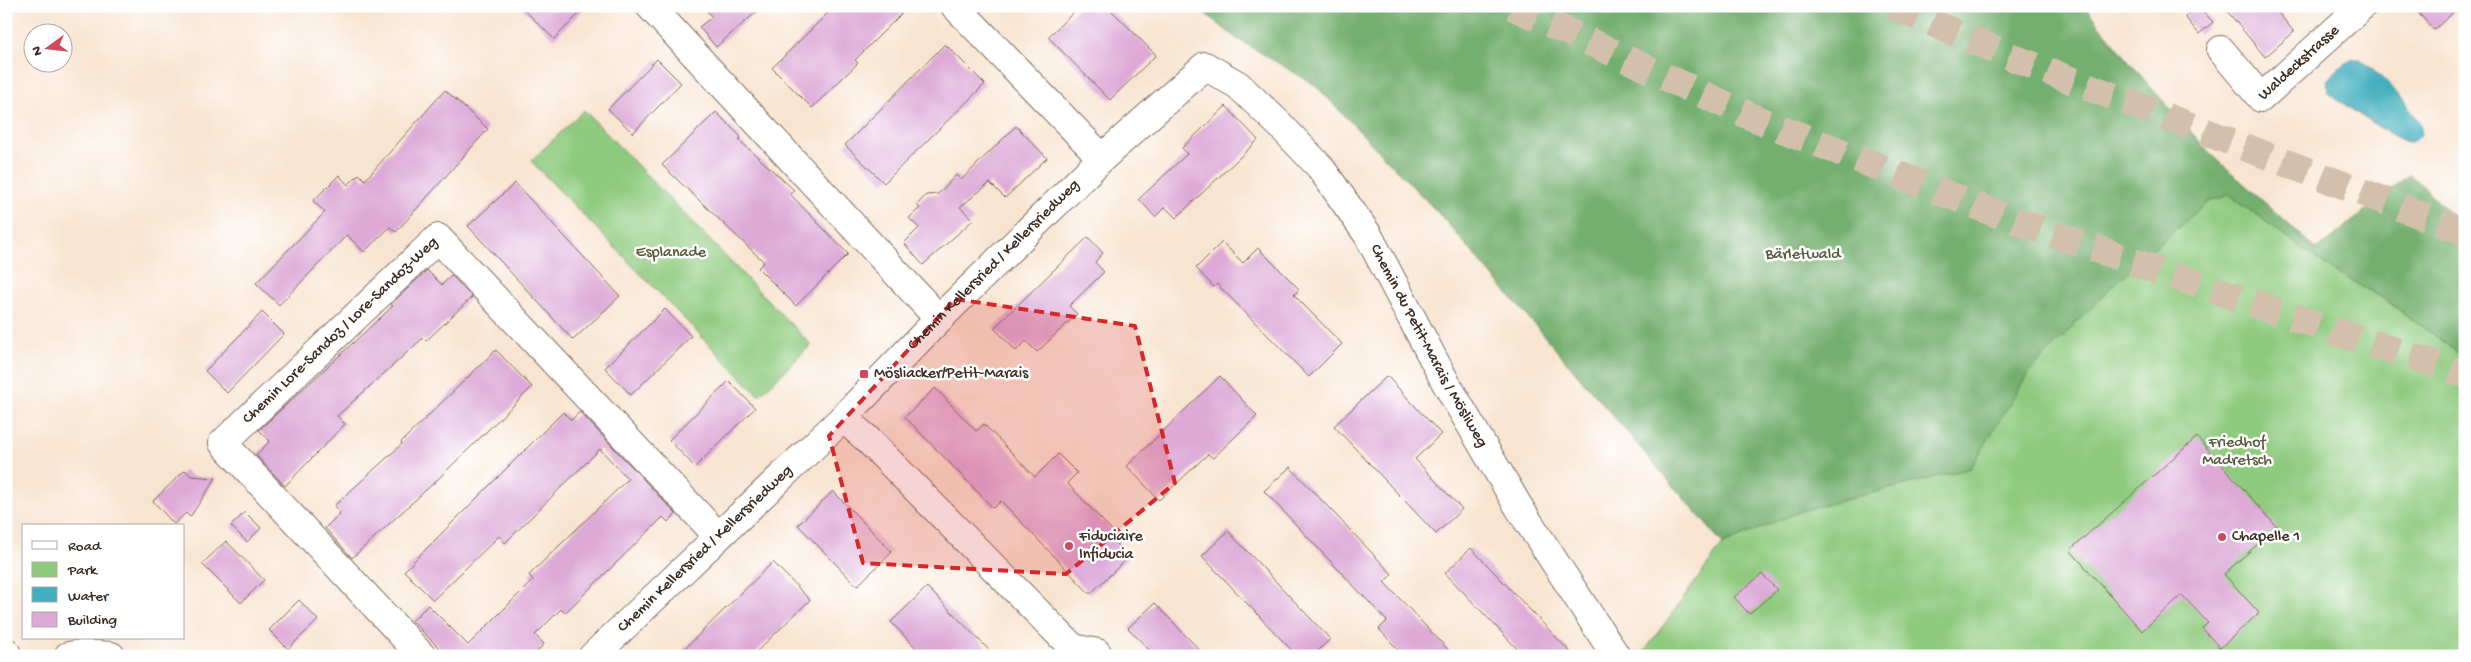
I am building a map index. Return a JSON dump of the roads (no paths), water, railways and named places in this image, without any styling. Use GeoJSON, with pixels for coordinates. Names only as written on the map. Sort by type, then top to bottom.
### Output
{"type":"FeatureCollection","features":[{"type":"Feature","properties":{"kind":"street"},"geometry":{"type":"LineString","coordinates":[[954,6],[1102,158]]}},
{"type":"Feature","properties":{"kind":"street"},"geometry":{"type":"LineString","coordinates":[[662,10],[938,319]]}},
{"type":"Feature","properties":{"kind":"street","name":"Waldeckstrasse"},"geometry":{"type":"LineString","coordinates":[[2221,50],[2262,98],[2347,12]]}},
{"type":"Feature","properties":{"kind":"street","name":"Chemin Kellersried / Kellersriedweg"},"geometry":{"type":"LineString","coordinates":[[593,656],[843,418],[938,319],[1102,158],[1205,66]]}},
{"type":"Feature","properties":{"kind":"street","name":"Chemin du Petit-Marais / Mösliweg"},"geometry":{"type":"LineString","coordinates":[[1205,66],[1238,85],[1280,125],[1320,167],[1368,235],[1446,383],[1520,509],[1616,656]]}},
{"type":"Feature","properties":{"kind":"street","name":"Chemin Lore-Sandoz / Lore-Sandoz-Weg"},"geometry":{"type":"LineString","coordinates":[[422,656],[223,444],[438,238],[718,536]]}},
{"type":"Feature","properties":{"kind":"street"},"geometry":{"type":"LineString","coordinates":[[843,418],[867,439],[1073,648],[1097,653],[1099,656]]}},
{"type":"Feature","properties":{"kind":"street"},"geometry":{"type":"LineString","coordinates":[[6,652],[7,656]]}},
{"type":"Feature","properties":{"kind":"street"},"geometry":{"type":"LineString","coordinates":[[68,656],[81,654],[111,656]]}},
{"type":"Feature","properties":{"kind":"water"},"geometry":{"type":"Polygon","coordinates":[[[2353,59],[2360,59],[2368,64],[2401,97],[2415,116],[2422,134],[2413,141],[2403,141],[2369,121],[2329,93],[2327,80],[2342,65],[2353,59]]]}},
{"type":"Feature","properties":{"kind":"tunnel"},"geometry":{"type":"LineString","coordinates":[[1512,6],[1752,117],[2010,219],[2298,319],[2465,374]]}},
{"type":"Feature","properties":{"kind":"tunnel"},"geometry":{"type":"LineString","coordinates":[[1893,6],[2024,62],[2465,232]]}},
{"type":"Feature","properties":{"kind":"place","name":"Mösliacker/Petit-Marais"},"geometry":{"type":"Point","coordinates":[864,374]}},
{"type":"Feature","properties":{"kind":"place","name":"Chapelle 1"},"geometry":{"type":"Point","coordinates":[2222,537]}},
{"type":"Feature","properties":{"kind":"place","name":"Fiduciaire Infiducia"},"geometry":{"type":"Point","coordinates":[1069,546]}},
{"type":"Feature","properties":{"kind":"park label","name":"Esplanade"},"geometry":{"type":"Point","coordinates":[671,253]}},
{"type":"Feature","properties":{"kind":"park label","name":"Bärletwald"},"geometry":{"type":"Point","coordinates":[1803,255]}},
{"type":"Feature","properties":{"kind":"park label","name":"Friedhof Madretsch"},"geometry":{"type":"Point","coordinates":[2237,452]}}]}
